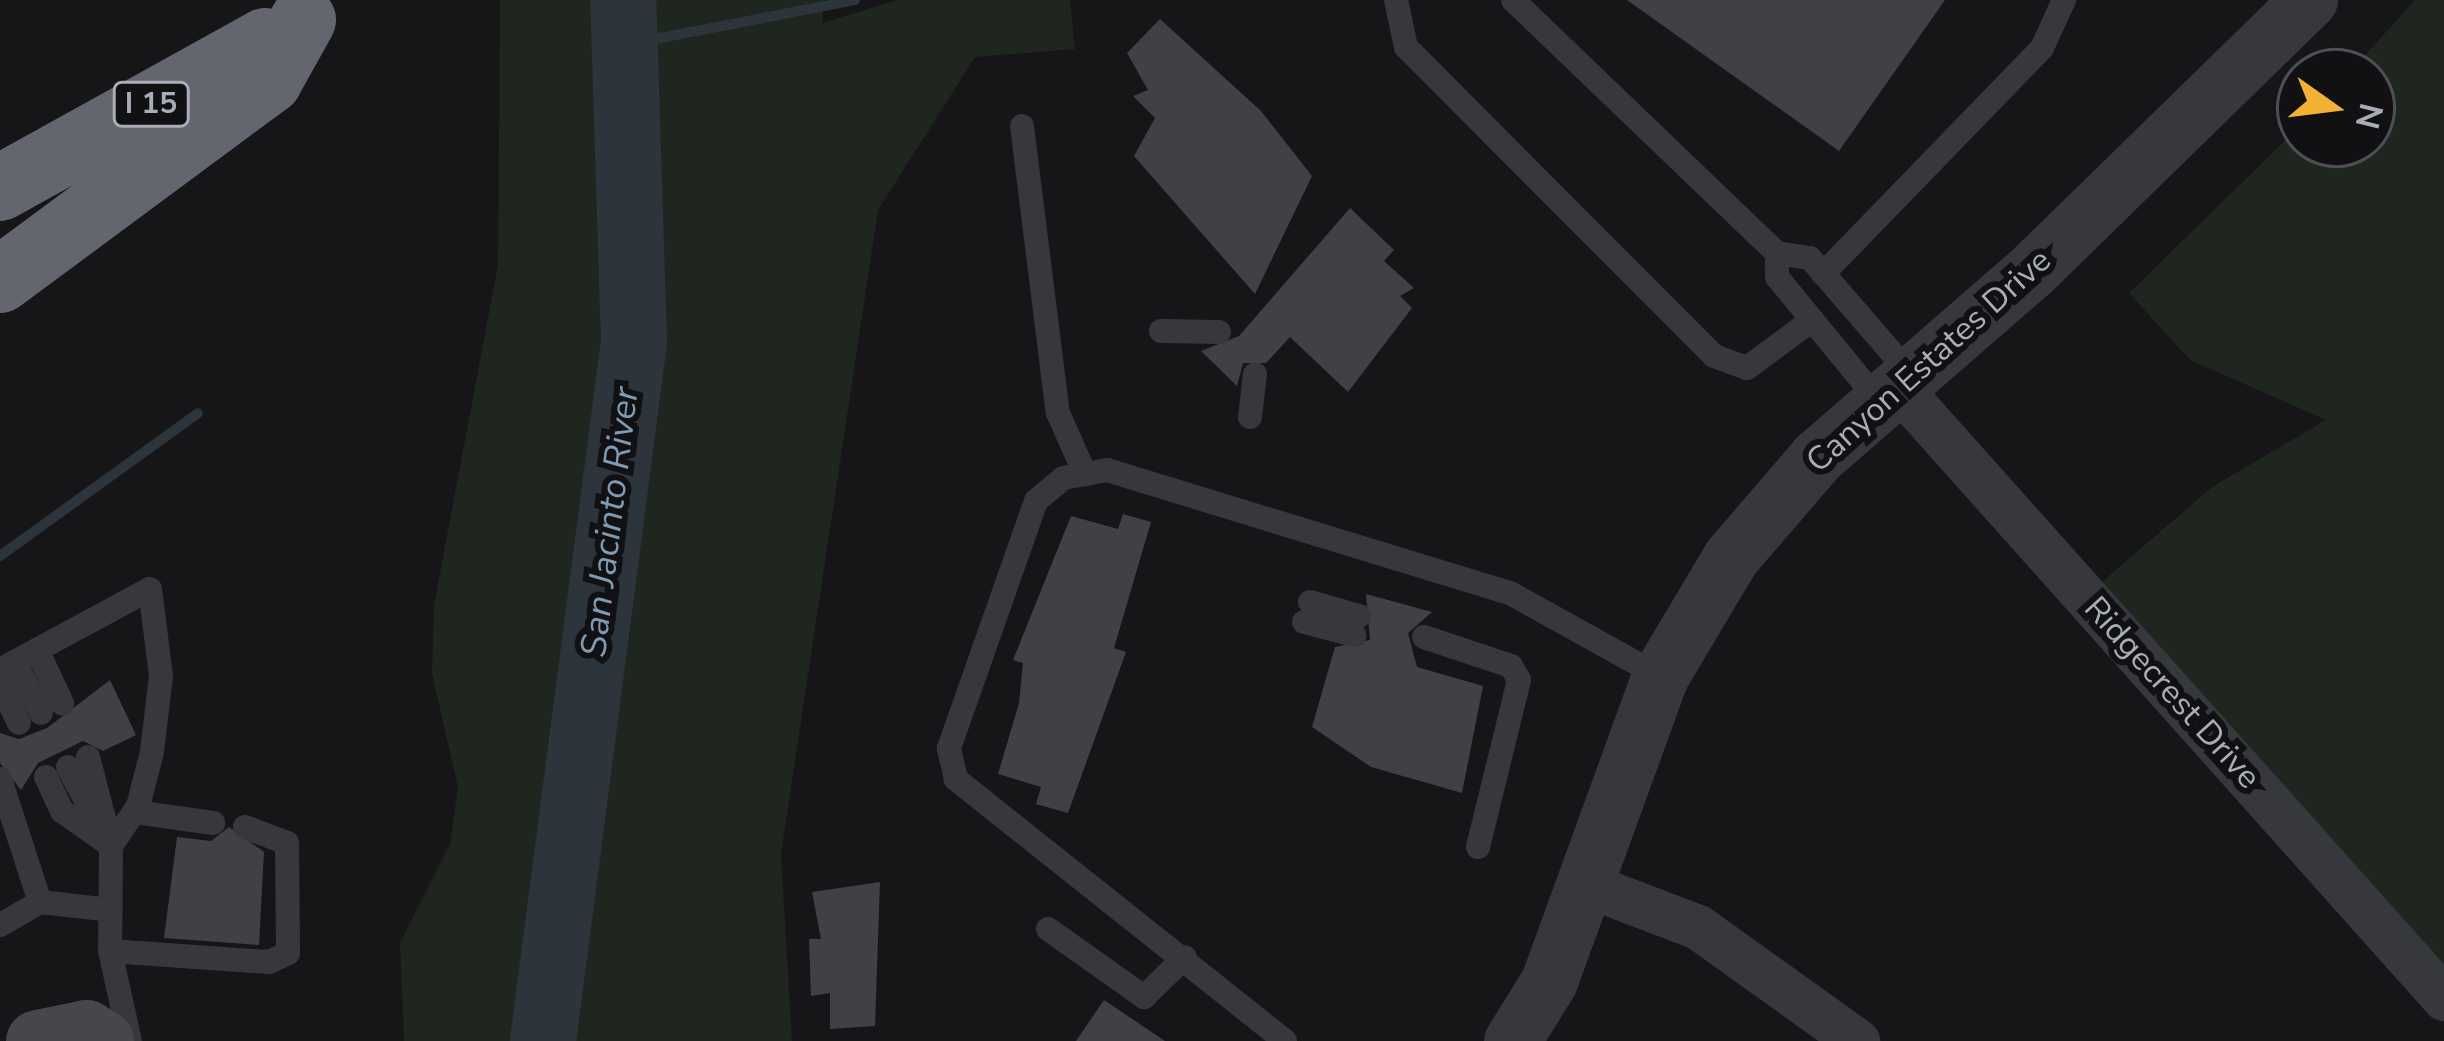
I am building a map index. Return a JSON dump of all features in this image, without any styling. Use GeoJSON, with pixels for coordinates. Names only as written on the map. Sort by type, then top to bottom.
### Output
{"type":"FeatureCollection","features":[{"type":"Feature","properties":{"kind":"highway","name":"I 15"},"geometry":{"type":"LineString","coordinates":[[0,188],[319,10]]}},
{"type":"Feature","properties":{"kind":"highway"},"geometry":{"type":"LineString","coordinates":[[0,280],[269,81],[319,10]]}},
{"type":"Feature","properties":{"kind":"main road"},"geometry":{"type":"LineString","coordinates":[[37,1041],[86,1031],[102,1041]]}},
{"type":"Feature","properties":{"kind":"street","name":"Canyon Estates Drive"},"geometry":{"type":"LineString","coordinates":[[1512,1041],[1549,981],[1660,676],[1731,557],[1816,457],[1898,390],[2309,0]]}},
{"type":"Feature","properties":{"kind":"street","name":"Ridgecrest Drive"},"geometry":{"type":"LineString","coordinates":[[1898,390],[2444,998]]}},
{"type":"Feature","properties":{"kind":"street"},"geometry":{"type":"LineString","coordinates":[[1585,884],[1698,927],[1857,1041]]}},
{"type":"Feature","properties":{"kind":"lane"},"geometry":{"type":"LineString","coordinates":[[1396,0],[1406,47],[1714,356],[1747,368],[1812,320]]}},
{"type":"Feature","properties":{"kind":"lane"},"geometry":{"type":"LineString","coordinates":[[1513,0],[1778,253],[1810,258],[1898,390]]}},
{"type":"Feature","properties":{"kind":"lane"},"geometry":{"type":"LineString","coordinates":[[1823,274],[2042,48],[2064,0]]}},
{"type":"Feature","properties":{"kind":"lane"},"geometry":{"type":"LineString","coordinates":[[1022,126],[1058,413],[1085,474]]}},
{"type":"Feature","properties":{"kind":"lane"},"geometry":{"type":"LineString","coordinates":[[1778,253],[1777,277],[1812,320],[1898,390]]}},
{"type":"Feature","properties":{"kind":"lane"},"geometry":{"type":"LineString","coordinates":[[1161,331],[1219,332]]}},
{"type":"Feature","properties":{"kind":"lane"},"geometry":{"type":"LineString","coordinates":[[1250,417],[1255,374]]}},
{"type":"Feature","properties":{"kind":"lane"},"geometry":{"type":"LineString","coordinates":[[1285,1041],[1185,957],[970,801],[949,748],[1036,501],[1085,474],[1107,470],[1510,593],[1660,676]]}},
{"type":"Feature","properties":{"kind":"lane"},"geometry":{"type":"LineString","coordinates":[[0,684],[41,713],[17,661],[150,589],[161,676],[135,812],[111,846]]}},
{"type":"Feature","properties":{"kind":"lane"},"geometry":{"type":"LineString","coordinates":[[1307,612],[1357,626]]}},
{"type":"Feature","properties":{"kind":"lane"},"geometry":{"type":"LineString","coordinates":[[1429,644],[1510,666],[1519,680],[1478,847]]}},
{"type":"Feature","properties":{"kind":"lane"},"geometry":{"type":"LineString","coordinates":[[67,767],[111,846],[110,951],[130,1041]]}},
{"type":"Feature","properties":{"kind":"lane"},"geometry":{"type":"LineString","coordinates":[[0,779],[40,902]]}},
{"type":"Feature","properties":{"kind":"lane"},"geometry":{"type":"LineString","coordinates":[[135,812],[213,823]]}},
{"type":"Feature","properties":{"kind":"lane"},"geometry":{"type":"LineString","coordinates":[[110,951],[269,962],[288,953],[287,843],[244,827]]}},
{"type":"Feature","properties":{"kind":"lane"},"geometry":{"type":"LineString","coordinates":[[0,925],[40,902],[111,910]]}},
{"type":"Feature","properties":{"kind":"lane"},"geometry":{"type":"LineString","coordinates":[[1048,928],[1144,998],[1185,957]]}},
{"type":"Feature","properties":{"kind":"shaded area"},"geometry":{"type":"Polygon","coordinates":[[[500,0],[824,0],[822,23],[898,0],[1070,0],[1075,49],[975,57],[878,210],[781,854],[792,1041],[404,1041],[400,943],[450,844],[458,787],[432,674],[434,605],[498,265],[500,0]]]}},
{"type":"Feature","properties":{"kind":"shaded area"},"geometry":{"type":"Polygon","coordinates":[[[2415,0],[2444,0],[2444,1005],[2088,594],[2212,487],[2326,420],[2190,360],[2129,293],[2276,149],[2276,168],[2396,168],[2396,48],[2372,48],[2415,0]]]}},
{"type":"Feature","properties":{"kind":"building"},"geometry":{"type":"Polygon","coordinates":[[[1627,0],[1945,0],[1839,151],[1627,0]]]}},
{"type":"Feature","properties":{"kind":"building"},"geometry":{"type":"Polygon","coordinates":[[[1160,19],[1261,111],[1312,176],[1255,294],[1134,156],[1155,118],[1133,96],[1148,90],[1127,53],[1160,19]]]}},
{"type":"Feature","properties":{"kind":"building"},"geometry":{"type":"Polygon","coordinates":[[[1350,208],[1394,250],[1384,261],[1414,288],[1400,296],[1412,308],[1348,392],[1290,337],[1266,363],[1243,363],[1237,386],[1201,351],[1239,336],[1350,208]]]}},
{"type":"Feature","properties":{"kind":"building"},"geometry":{"type":"Polygon","coordinates":[[[1123,514],[1151,522],[1114,648],[1126,652],[1068,813],[1036,804],[1041,787],[998,774],[1019,703],[1023,663],[1013,660],[1071,516],[1118,529],[1123,514]]]}},
{"type":"Feature","properties":{"kind":"building"},"geometry":{"type":"Polygon","coordinates":[[[1366,594],[1432,612],[1408,633],[1417,667],[1483,686],[1462,793],[1371,767],[1312,727],[1335,647],[1370,640],[1366,594]]]}},
{"type":"Feature","properties":{"kind":"building"},"geometry":{"type":"Polygon","coordinates":[[[110,680],[136,735],[103,751],[83,741],[38,763],[21,790],[0,763],[0,733],[19,739],[47,728],[110,680]]]}},
{"type":"Feature","properties":{"kind":"building"},"geometry":{"type":"Polygon","coordinates":[[[229,827],[264,852],[259,945],[164,938],[177,837],[211,841],[229,827]]]}},
{"type":"Feature","properties":{"kind":"building"},"geometry":{"type":"Polygon","coordinates":[[[880,882],[875,1026],[830,1029],[830,993],[811,996],[809,939],[821,939],[812,892],[880,882]]]}},
{"type":"Feature","properties":{"kind":"building"},"geometry":{"type":"Polygon","coordinates":[[[1104,1000],[1165,1041],[1076,1041],[1104,1000]]]}},
{"type":"Feature","properties":{"kind":"waterway","name":"San Jacinto River"},"geometry":{"type":"LineString","coordinates":[[543,1041],[634,341],[623,0]]}},
{"type":"Feature","properties":{"kind":"waterway"},"geometry":{"type":"LineString","coordinates":[[624,45],[855,0]]}},
{"type":"Feature","properties":{"kind":"waterway"},"geometry":{"type":"LineString","coordinates":[[0,556],[198,413]]}}]}
